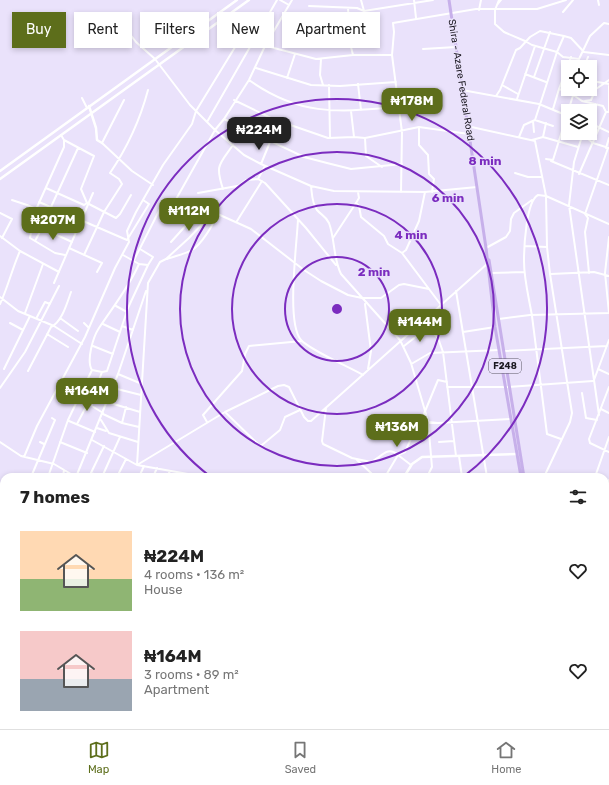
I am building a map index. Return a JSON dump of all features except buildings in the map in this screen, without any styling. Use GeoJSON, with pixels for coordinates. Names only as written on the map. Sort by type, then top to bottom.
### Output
{"type":"FeatureCollection","features":[{"type":"Feature","properties":{"kind":"main road","name":"Shira - Azare Federal Road"},"geometry":{"type":"LineString","coordinates":[[449,0],[486,248],[492,272],[501,350],[521,473]]}},
{"type":"Feature","properties":{"kind":"main road","name":"Shira - Azare Federal Road"},"geometry":{"type":"LineString","coordinates":[[487,254],[495,327],[501,350]]}},
{"type":"Feature","properties":{"kind":"main road","name":"Shira - Azare Federal Road"},"geometry":{"type":"LineString","coordinates":[[507,387],[510,419],[521,473]]}},
{"type":"Feature","properties":{"kind":"street"},"geometry":{"type":"LineString","coordinates":[[0,171],[237,0]]}},
{"type":"Feature","properties":{"kind":"street"},"geometry":{"type":"LineString","coordinates":[[0,179],[160,66],[249,0]]}},
{"type":"Feature","properties":{"kind":"street"},"geometry":{"type":"LineString","coordinates":[[271,12],[278,0],[289,5]]}},
{"type":"Feature","properties":{"kind":"street"},"geometry":{"type":"LineString","coordinates":[[274,31],[292,0]]}},
{"type":"Feature","properties":{"kind":"street"},"geometry":{"type":"LineString","coordinates":[[361,0],[364,11]]}},
{"type":"Feature","properties":{"kind":"street"},"geometry":{"type":"LineString","coordinates":[[309,6],[357,8],[364,11],[414,1],[433,0]]}},
{"type":"Feature","properties":{"kind":"street"},"geometry":{"type":"LineString","coordinates":[[480,10],[482,0]]}},
{"type":"Feature","properties":{"kind":"street"},"geometry":{"type":"LineString","coordinates":[[500,0],[495,10],[496,25],[504,32],[535,46],[557,52],[563,57],[579,59],[594,31],[604,24],[609,24]]}},
{"type":"Feature","properties":{"kind":"street"},"geometry":{"type":"LineString","coordinates":[[401,192],[402,132],[392,55],[392,23],[450,12],[542,8],[566,0]]}},
{"type":"Feature","properties":{"kind":"street"},"geometry":{"type":"LineString","coordinates":[[563,12],[574,0]]}},
{"type":"Feature","properties":{"kind":"street"},"geometry":{"type":"LineString","coordinates":[[598,0],[599,5]]}},
{"type":"Feature","properties":{"kind":"street"},"geometry":{"type":"LineString","coordinates":[[414,1],[416,18]]}},
{"type":"Feature","properties":{"kind":"street"},"geometry":{"type":"LineString","coordinates":[[348,8],[348,12]]}},
{"type":"Feature","properties":{"kind":"street"},"geometry":{"type":"LineString","coordinates":[[496,96],[516,50],[520,48],[525,41],[540,31],[550,32],[571,38],[584,52],[609,55]]}},
{"type":"Feature","properties":{"kind":"street"},"geometry":{"type":"LineString","coordinates":[[534,77],[550,32]]}},
{"type":"Feature","properties":{"kind":"street"},"geometry":{"type":"LineString","coordinates":[[534,132],[534,121],[539,104],[564,36]]}},
{"type":"Feature","properties":{"kind":"street"},"geometry":{"type":"LineString","coordinates":[[132,37],[155,59],[206,122],[233,146],[244,155],[263,165],[311,186],[334,191],[358,192],[432,192],[477,187]]}},
{"type":"Feature","properties":{"kind":"street"},"geometry":{"type":"LineString","coordinates":[[517,99],[535,46]]}},
{"type":"Feature","properties":{"kind":"street"},"geometry":{"type":"LineString","coordinates":[[423,49],[456,47]]}},
{"type":"Feature","properties":{"kind":"street"},"geometry":{"type":"LineString","coordinates":[[24,457],[37,426],[82,344],[88,327],[129,242],[127,240],[127,231],[163,165],[192,124],[196,111],[234,48]]}},
{"type":"Feature","properties":{"kind":"street"},"geometry":{"type":"LineString","coordinates":[[206,122],[251,48]]}},
{"type":"Feature","properties":{"kind":"street"},"geometry":{"type":"LineString","coordinates":[[175,201],[215,130],[224,119],[256,68],[264,48]]}},
{"type":"Feature","properties":{"kind":"street"},"geometry":{"type":"LineString","coordinates":[[272,48],[321,59],[353,55],[392,55]]}},
{"type":"Feature","properties":{"kind":"street"},"geometry":{"type":"LineString","coordinates":[[352,48],[353,55]]}},
{"type":"Feature","properties":{"kind":"street"},"geometry":{"type":"LineString","coordinates":[[287,78],[295,54]]}},
{"type":"Feature","properties":{"kind":"street"},"geometry":{"type":"LineString","coordinates":[[553,109],[571,57]]}},
{"type":"Feature","properties":{"kind":"street"},"geometry":{"type":"LineString","coordinates":[[321,59],[320,75],[324,85]]}},
{"type":"Feature","properties":{"kind":"street"},"geometry":{"type":"LineString","coordinates":[[256,68],[306,84],[329,85],[396,82]]}},
{"type":"Feature","properties":{"kind":"street"},"geometry":{"type":"LineString","coordinates":[[525,74],[546,82]]}},
{"type":"Feature","properties":{"kind":"street"},"geometry":{"type":"LineString","coordinates":[[249,80],[266,92],[286,102],[329,111],[399,107]]}},
{"type":"Feature","properties":{"kind":"street"},"geometry":{"type":"LineString","coordinates":[[582,101],[591,100],[596,89],[609,80]]}},
{"type":"Feature","properties":{"kind":"street"},"geometry":{"type":"LineString","coordinates":[[579,174],[599,127],[608,112],[609,85],[597,82]]}},
{"type":"Feature","properties":{"kind":"street"},"geometry":{"type":"LineString","coordinates":[[358,84],[361,110]]}},
{"type":"Feature","properties":{"kind":"street"},"geometry":{"type":"LineString","coordinates":[[329,85],[330,138]]}},
{"type":"Feature","properties":{"kind":"street"},"geometry":{"type":"LineString","coordinates":[[502,85],[518,94]]}},
{"type":"Feature","properties":{"kind":"street"},"geometry":{"type":"LineString","coordinates":[[84,255],[104,212],[122,184],[119,179],[110,173],[119,160],[142,111],[148,90]]}},
{"type":"Feature","properties":{"kind":"street"},"geometry":{"type":"LineString","coordinates":[[462,90],[517,99],[539,104],[561,112]]}},
{"type":"Feature","properties":{"kind":"street"},"geometry":{"type":"LineString","coordinates":[[570,104],[573,96],[582,101],[595,104]]}},
{"type":"Feature","properties":{"kind":"street"},"geometry":{"type":"LineString","coordinates":[[82,98],[88,107],[96,128],[97,140],[119,160],[153,185]]}},
{"type":"Feature","properties":{"kind":"street"},"geometry":{"type":"LineString","coordinates":[[102,143],[124,100]]}},
{"type":"Feature","properties":{"kind":"street"},"geometry":{"type":"LineString","coordinates":[[235,101],[273,119],[323,137],[330,138],[354,136],[365,138],[402,132],[419,127],[469,134]]}},
{"type":"Feature","properties":{"kind":"street"},"geometry":{"type":"LineString","coordinates":[[597,104],[603,106],[608,112]]}},
{"type":"Feature","properties":{"kind":"street"},"geometry":{"type":"LineString","coordinates":[[350,111],[354,136]]}},
{"type":"Feature","properties":{"kind":"street"},"geometry":{"type":"LineString","coordinates":[[224,119],[304,157],[345,168],[383,167],[392,164],[402,164]]}},
{"type":"Feature","properties":{"kind":"street"},"geometry":{"type":"LineString","coordinates":[[265,139],[273,119]]}},
{"type":"Feature","properties":{"kind":"street"},"geometry":{"type":"LineString","coordinates":[[519,137],[524,125],[534,121],[554,126]]}},
{"type":"Feature","properties":{"kind":"street"},"geometry":{"type":"LineString","coordinates":[[543,136],[546,123]]}},
{"type":"Feature","properties":{"kind":"street"},"geometry":{"type":"LineString","coordinates":[[467,126],[535,141]]}},
{"type":"Feature","properties":{"kind":"street"},"geometry":{"type":"LineString","coordinates":[[419,127],[418,145],[428,155],[429,174],[434,179],[432,192]]}},
{"type":"Feature","properties":{"kind":"street"},"geometry":{"type":"LineString","coordinates":[[599,127],[609,132]]}},
{"type":"Feature","properties":{"kind":"street"},"geometry":{"type":"LineString","coordinates":[[546,159],[553,160],[561,134]]}},
{"type":"Feature","properties":{"kind":"street"},"geometry":{"type":"LineString","coordinates":[[61,135],[64,140],[94,156],[81,189],[87,203],[118,218],[131,195]]}},
{"type":"Feature","properties":{"kind":"street"},"geometry":{"type":"LineString","coordinates":[[47,136],[51,142]]}},
{"type":"Feature","properties":{"kind":"street"},"geometry":{"type":"LineString","coordinates":[[532,140],[543,136],[579,147]]}},
{"type":"Feature","properties":{"kind":"street"},"geometry":{"type":"LineString","coordinates":[[365,138],[366,156],[383,167]]}},
{"type":"Feature","properties":{"kind":"street"},"geometry":{"type":"LineString","coordinates":[[536,138],[535,141],[541,177],[546,196],[547,247],[550,274],[563,348],[572,415],[546,473]]}},
{"type":"Feature","properties":{"kind":"street"},"geometry":{"type":"LineString","coordinates":[[589,272],[585,232],[588,218],[585,214],[608,148],[609,138]]}},
{"type":"Feature","properties":{"kind":"street"},"geometry":{"type":"LineString","coordinates":[[64,140],[64,147],[39,202],[30,232],[30,238],[55,253],[65,254]]}},
{"type":"Feature","properties":{"kind":"street"},"geometry":{"type":"LineString","coordinates":[[580,140],[574,162],[574,172],[569,201],[577,273],[599,415]]}},
{"type":"Feature","properties":{"kind":"street"},"geometry":{"type":"LineString","coordinates":[[590,140],[593,143],[608,148]]}},
{"type":"Feature","properties":{"kind":"street"},"geometry":{"type":"LineString","coordinates":[[258,179],[270,142]]}},
{"type":"Feature","properties":{"kind":"street"},"geometry":{"type":"LineString","coordinates":[[222,189],[218,176],[218,167],[233,146]]}},
{"type":"Feature","properties":{"kind":"street"},"geometry":{"type":"LineString","coordinates":[[52,207],[78,148]]}},
{"type":"Feature","properties":{"kind":"street"},"geometry":{"type":"LineString","coordinates":[[538,155],[609,186]]}},
{"type":"Feature","properties":{"kind":"street"},"geometry":{"type":"LineString","coordinates":[[515,173],[528,177],[541,177]]}},
{"type":"Feature","properties":{"kind":"street"},"geometry":{"type":"LineString","coordinates":[[166,259],[189,238],[206,218],[218,208],[238,186],[246,180],[258,179],[262,181],[298,219],[337,265]]}},
{"type":"Feature","properties":{"kind":"street"},"geometry":{"type":"LineString","coordinates":[[237,221],[262,181]]}},
{"type":"Feature","properties":{"kind":"street"},"geometry":{"type":"LineString","coordinates":[[198,193],[238,186]]}},
{"type":"Feature","properties":{"kind":"street"},"geometry":{"type":"LineString","coordinates":[[311,186],[313,203],[318,211],[324,214],[329,222],[337,265],[341,274],[365,303],[400,340],[404,347],[426,409],[431,470],[429,473]]}},
{"type":"Feature","properties":{"kind":"street"},"geometry":{"type":"LineString","coordinates":[[46,188],[84,205],[87,203]]}},
{"type":"Feature","properties":{"kind":"street"},"geometry":{"type":"LineString","coordinates":[[333,238],[359,198],[358,192]]}},
{"type":"Feature","properties":{"kind":"street"},"geometry":{"type":"LineString","coordinates":[[402,253],[406,250],[419,221],[425,192]]}},
{"type":"Feature","properties":{"kind":"street"},"geometry":{"type":"LineString","coordinates":[[54,282],[92,193]]}},
{"type":"Feature","properties":{"kind":"street"},"geometry":{"type":"LineString","coordinates":[[486,248],[506,237],[510,231],[511,219],[514,212],[538,195],[546,196],[570,208],[609,224]]}},
{"type":"Feature","properties":{"kind":"street"},"geometry":{"type":"LineString","coordinates":[[12,200],[37,209],[78,228]]}},
{"type":"Feature","properties":{"kind":"street"},"geometry":{"type":"LineString","coordinates":[[127,240],[149,204],[143,200]]}},
{"type":"Feature","properties":{"kind":"street"},"geometry":{"type":"LineString","coordinates":[[532,200],[525,246],[524,272],[542,384],[547,434],[561,439]]}},
{"type":"Feature","properties":{"kind":"street"},"geometry":{"type":"LineString","coordinates":[[39,202],[127,240]]}},
{"type":"Feature","properties":{"kind":"street"},"geometry":{"type":"LineString","coordinates":[[192,202],[217,214],[237,221],[251,229],[296,264],[335,289],[362,298],[381,298],[399,285],[404,284],[429,289]]}},
{"type":"Feature","properties":{"kind":"street"},"geometry":{"type":"LineString","coordinates":[[356,203],[359,206],[361,217],[384,236],[388,244],[402,253],[441,305]]}},
{"type":"Feature","properties":{"kind":"street"},"geometry":{"type":"LineString","coordinates":[[134,260],[162,205]]}},
{"type":"Feature","properties":{"kind":"street"},"geometry":{"type":"LineString","coordinates":[[0,213],[12,219],[1,237],[20,252],[59,272]]}},
{"type":"Feature","properties":{"kind":"street"},"geometry":{"type":"LineString","coordinates":[[78,473],[113,388],[146,290],[160,262],[192,250],[198,245],[214,224],[217,214]]}},
{"type":"Feature","properties":{"kind":"street"},"geometry":{"type":"LineString","coordinates":[[171,242],[189,222],[206,218]]}},
{"type":"Feature","properties":{"kind":"street"},"geometry":{"type":"LineString","coordinates":[[298,219],[292,307],[296,330],[302,341],[363,375]]}},
{"type":"Feature","properties":{"kind":"street"},"geometry":{"type":"LineString","coordinates":[[35,241],[42,228],[72,242]]}},
{"type":"Feature","properties":{"kind":"street"},"geometry":{"type":"LineString","coordinates":[[498,319],[583,312],[609,313],[605,273],[609,237]]}},
{"type":"Feature","properties":{"kind":"street"},"geometry":{"type":"LineString","coordinates":[[525,246],[547,247]]}},
{"type":"Feature","properties":{"kind":"street"},"geometry":{"type":"LineString","coordinates":[[69,248],[102,263],[97,272]]}},
{"type":"Feature","properties":{"kind":"street"},"geometry":{"type":"LineString","coordinates":[[139,427],[103,414],[93,407],[93,396],[102,372],[106,370],[113,354],[127,312],[153,257],[140,249]]}},
{"type":"Feature","properties":{"kind":"street"},"geometry":{"type":"LineString","coordinates":[[0,304],[11,270],[20,252]]}},
{"type":"Feature","properties":{"kind":"street"},"geometry":{"type":"LineString","coordinates":[[123,255],[139,264],[148,265]]}},
{"type":"Feature","properties":{"kind":"street"},"geometry":{"type":"LineString","coordinates":[[25,313],[44,264]]}},
{"type":"Feature","properties":{"kind":"street"},"geometry":{"type":"LineString","coordinates":[[50,473],[68,420],[92,370],[89,361],[98,329],[116,306],[139,264]]}},
{"type":"Feature","properties":{"kind":"street"},"geometry":{"type":"LineString","coordinates":[[136,465],[224,412],[278,386],[284,385],[289,387],[300,410],[308,421],[311,421],[487,264]]}},
{"type":"Feature","properties":{"kind":"street"},"geometry":{"type":"LineString","coordinates":[[492,272],[524,272]]}},
{"type":"Feature","properties":{"kind":"street"},"geometry":{"type":"LineString","coordinates":[[550,274],[589,272],[605,273],[609,276]]}},
{"type":"Feature","properties":{"kind":"street"},"geometry":{"type":"LineString","coordinates":[[0,388],[25,352],[59,286]]}},
{"type":"Feature","properties":{"kind":"street"},"geometry":{"type":"LineString","coordinates":[[136,465],[142,384],[146,290]]}},
{"type":"Feature","properties":{"kind":"street"},"geometry":{"type":"LineString","coordinates":[[456,291],[486,473]]}},
{"type":"Feature","properties":{"kind":"street"},"geometry":{"type":"LineString","coordinates":[[28,371],[51,327],[54,326],[60,318],[71,292]]}},
{"type":"Feature","properties":{"kind":"street"},"geometry":{"type":"LineString","coordinates":[[1,298],[30,316],[37,317],[54,326],[82,344]]}},
{"type":"Feature","properties":{"kind":"street"},"geometry":{"type":"LineString","coordinates":[[37,317],[45,302],[50,304]]}},
{"type":"Feature","properties":{"kind":"street"},"geometry":{"type":"LineString","coordinates":[[365,303],[371,351],[368,370]]}},
{"type":"Feature","properties":{"kind":"street"},"geometry":{"type":"LineString","coordinates":[[116,306],[127,312]]}},
{"type":"Feature","properties":{"kind":"street"},"geometry":{"type":"LineString","coordinates":[[4,369],[30,316]]}},
{"type":"Feature","properties":{"kind":"street"},"geometry":{"type":"LineString","coordinates":[[60,318],[78,331]]}},
{"type":"Feature","properties":{"kind":"street"},"geometry":{"type":"LineString","coordinates":[[10,323],[24,330]]}},
{"type":"Feature","properties":{"kind":"street"},"geometry":{"type":"LineString","coordinates":[[84,323],[88,327]]}},
{"type":"Feature","properties":{"kind":"street"},"geometry":{"type":"LineString","coordinates":[[103,324],[120,332]]}},
{"type":"Feature","properties":{"kind":"street"},"geometry":{"type":"LineString","coordinates":[[122,326],[133,330]]}},
{"type":"Feature","properties":{"kind":"street"},"geometry":{"type":"LineString","coordinates":[[463,332],[495,327]]}},
{"type":"Feature","properties":{"kind":"street"},"geometry":{"type":"LineString","coordinates":[[404,347],[429,328],[438,338],[443,352],[454,441],[461,473]]}},
{"type":"Feature","properties":{"kind":"street"},"geometry":{"type":"LineString","coordinates":[[47,334],[68,347]]}},
{"type":"Feature","properties":{"kind":"street"},"geometry":{"type":"LineString","coordinates":[[593,381],[609,340]]}},
{"type":"Feature","properties":{"kind":"street"},"geometry":{"type":"LineString","coordinates":[[207,422],[203,416],[242,371],[245,354],[249,346],[302,341]]}},
{"type":"Feature","properties":{"kind":"street"},"geometry":{"type":"LineString","coordinates":[[93,346],[113,354]]}},
{"type":"Feature","properties":{"kind":"street"},"geometry":{"type":"LineString","coordinates":[[413,363],[426,354],[443,352],[607,346]]}},
{"type":"Feature","properties":{"kind":"street"},"geometry":{"type":"LineString","coordinates":[[92,370],[102,372]]}},
{"type":"Feature","properties":{"kind":"street"},"geometry":{"type":"LineString","coordinates":[[598,370],[609,374]]}},
{"type":"Feature","properties":{"kind":"street"},"geometry":{"type":"LineString","coordinates":[[118,374],[142,384]]}},
{"type":"Feature","properties":{"kind":"street"},"geometry":{"type":"LineString","coordinates":[[387,473],[398,455],[405,452],[419,421],[421,421],[438,380],[447,382]]}},
{"type":"Feature","properties":{"kind":"street"},"geometry":{"type":"LineString","coordinates":[[448,387],[507,387],[593,381]]}},
{"type":"Feature","properties":{"kind":"street"},"geometry":{"type":"LineString","coordinates":[[98,382],[113,388],[141,395]]}},
{"type":"Feature","properties":{"kind":"street"},"geometry":{"type":"LineString","coordinates":[[609,387],[589,442],[609,452]]}},
{"type":"Feature","properties":{"kind":"street"},"geometry":{"type":"LineString","coordinates":[[582,393],[586,418],[597,420]]}},
{"type":"Feature","properties":{"kind":"street"},"geometry":{"type":"LineString","coordinates":[[93,396],[140,412]]}},
{"type":"Feature","properties":{"kind":"street"},"geometry":{"type":"LineString","coordinates":[[77,424],[87,405]]}},
{"type":"Feature","properties":{"kind":"street"},"geometry":{"type":"LineString","coordinates":[[122,422],[126,408]]}},
{"type":"Feature","properties":{"kind":"street"},"geometry":{"type":"LineString","coordinates":[[326,408],[322,441],[323,444],[356,459],[371,462],[380,454],[391,451],[411,466]]}},
{"type":"Feature","properties":{"kind":"street"},"geometry":{"type":"LineString","coordinates":[[601,409],[609,413]]}},
{"type":"Feature","properties":{"kind":"street"},"geometry":{"type":"LineString","coordinates":[[224,412],[259,445],[262,445],[280,430],[285,417],[300,410]]}},
{"type":"Feature","properties":{"kind":"street"},"geometry":{"type":"LineString","coordinates":[[32,473],[36,461],[56,420],[52,418]]}},
{"type":"Feature","properties":{"kind":"street"},"geometry":{"type":"LineString","coordinates":[[421,421],[478,421],[510,419]]}},
{"type":"Feature","properties":{"kind":"street"},"geometry":{"type":"LineString","coordinates":[[68,420],[95,432]]}},
{"type":"Feature","properties":{"kind":"street"},"geometry":{"type":"LineString","coordinates":[[101,420],[106,431]]}},
{"type":"Feature","properties":{"kind":"street"},"geometry":{"type":"LineString","coordinates":[[97,428],[138,442]]}},
{"type":"Feature","properties":{"kind":"street"},"geometry":{"type":"LineString","coordinates":[[105,473],[120,437]]}},
{"type":"Feature","properties":{"kind":"street"},"geometry":{"type":"LineString","coordinates":[[595,473],[609,437]]}},
{"type":"Feature","properties":{"kind":"street"},"geometry":{"type":"LineString","coordinates":[[92,440],[115,451],[136,465],[157,468],[175,473]]}},
{"type":"Feature","properties":{"kind":"street"},"geometry":{"type":"LineString","coordinates":[[439,442],[454,441]]}},
{"type":"Feature","properties":{"kind":"street"},"geometry":{"type":"LineString","coordinates":[[0,442],[24,457],[54,464],[69,473]]}},
{"type":"Feature","properties":{"kind":"street"},"geometry":{"type":"LineString","coordinates":[[40,442],[44,444]]}},
{"type":"Feature","properties":{"kind":"street"},"geometry":{"type":"LineString","coordinates":[[60,442],[87,453]]}},
{"type":"Feature","properties":{"kind":"street"},"geometry":{"type":"LineString","coordinates":[[91,472],[104,446]]}},
{"type":"Feature","properties":{"kind":"street"},"geometry":{"type":"LineString","coordinates":[[407,473],[411,466],[419,459],[430,457],[517,454]]}},
{"type":"Feature","properties":{"kind":"street"},"geometry":{"type":"LineString","coordinates":[[119,473],[126,459]]}},
{"type":"Feature","properties":{"kind":"street"},"geometry":{"type":"LineString","coordinates":[[356,459],[371,473]]}},
{"type":"Feature","properties":{"kind":"street"},"geometry":{"type":"LineString","coordinates":[[141,473],[144,466]]}},
{"type":"Feature","properties":{"kind":"street"},"geometry":{"type":"LineString","coordinates":[[155,473],[157,468]]}}]}
